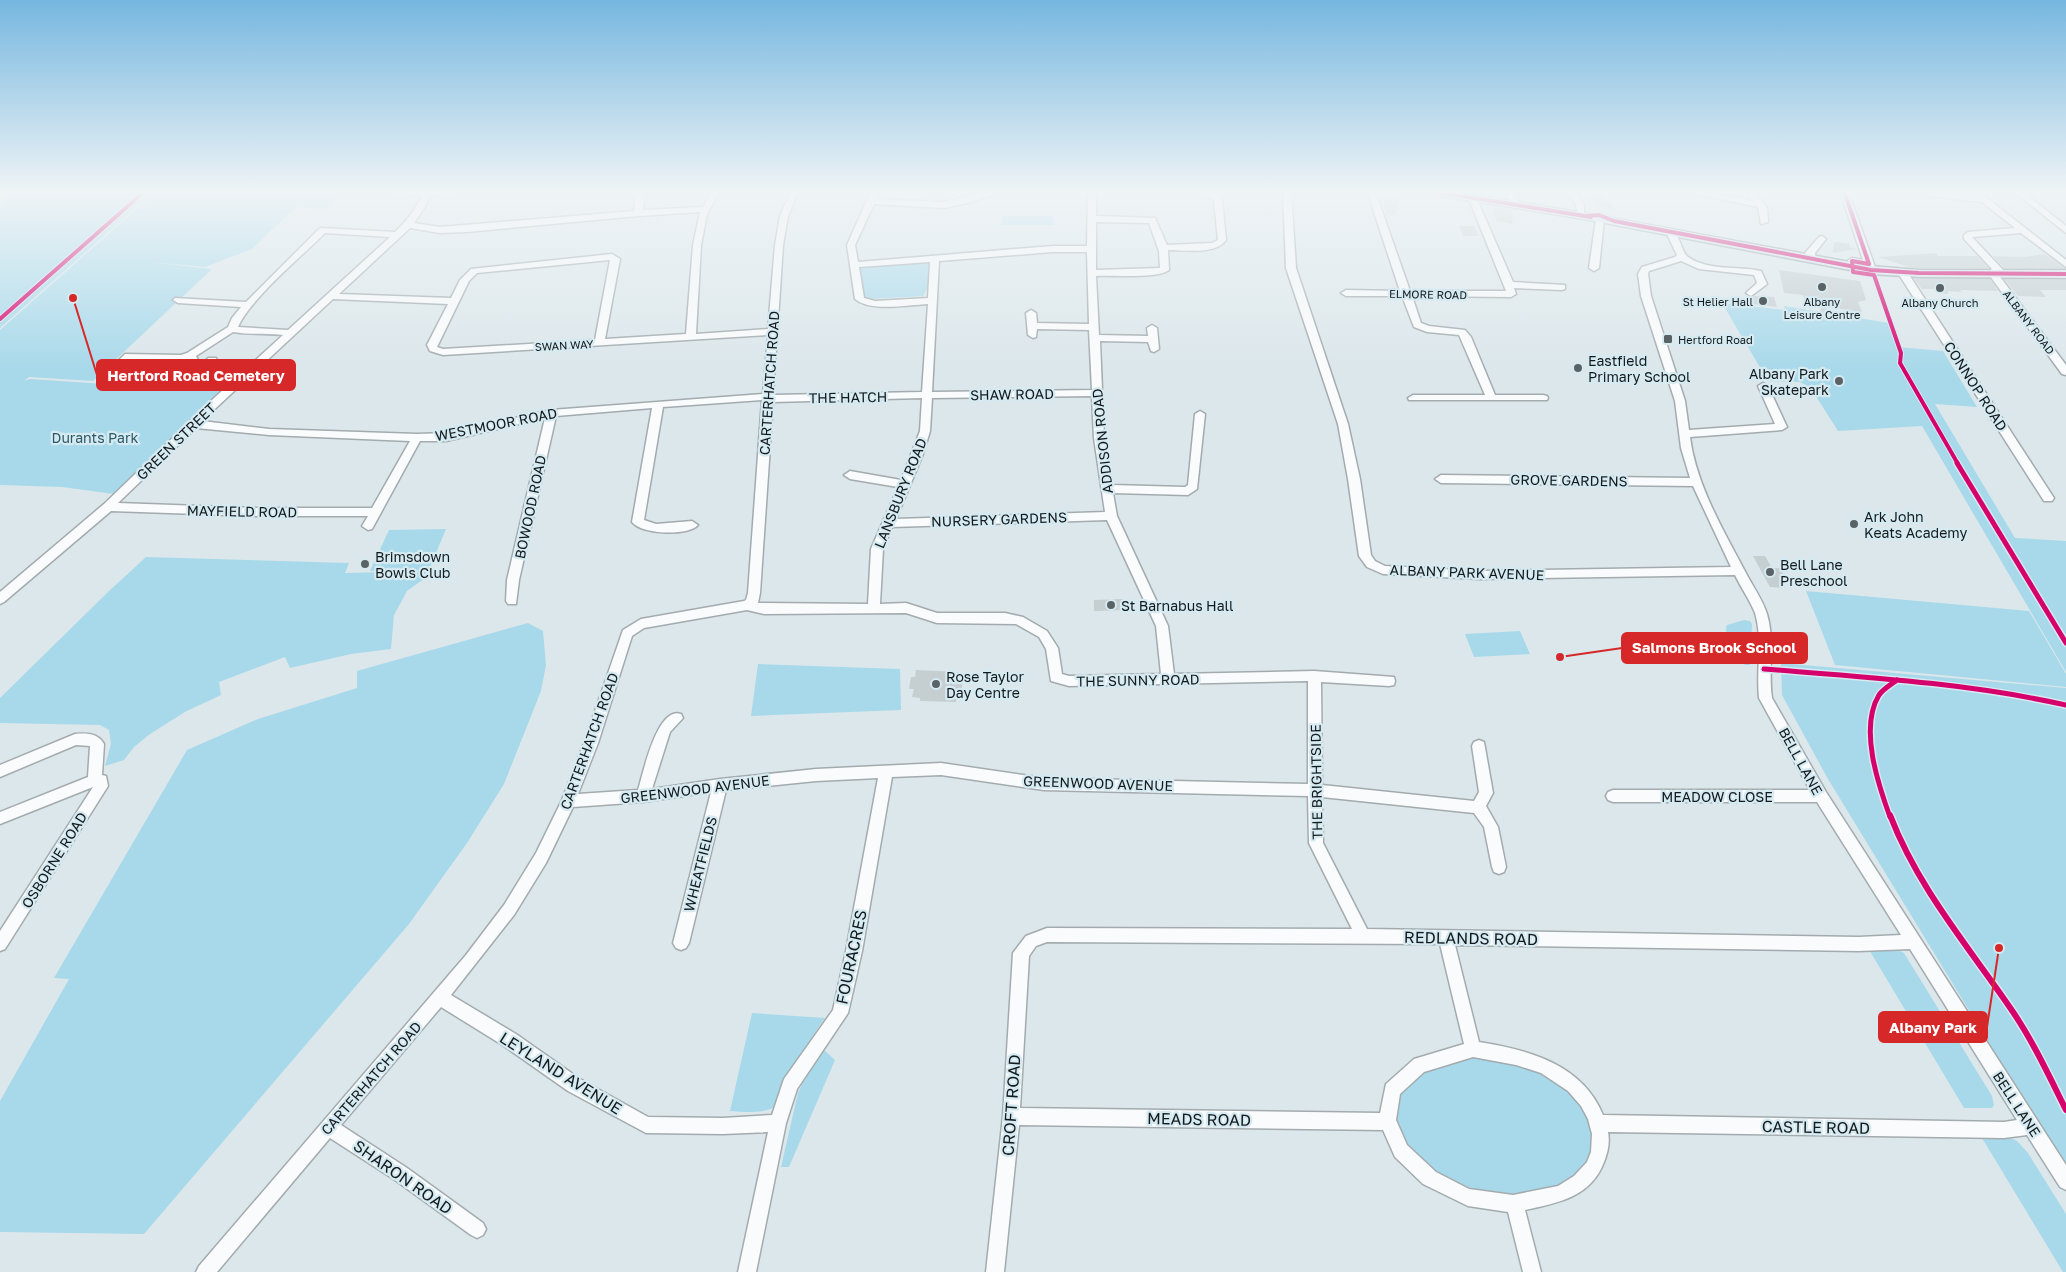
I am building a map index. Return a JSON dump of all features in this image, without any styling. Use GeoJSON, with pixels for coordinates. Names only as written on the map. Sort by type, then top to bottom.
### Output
{"type":"FeatureCollection","features":[{"type":"Feature","properties":{"kind":"main road"},"geometry":{"type":"LineString","coordinates":[[1762,250],[1811,260],[1903,273],[1996,272],[2066,274]]}},
{"type":"Feature","properties":{"kind":"street"},"geometry":{"type":"LineString","coordinates":[[107,378],[129,356],[181,358],[203,348],[212,340],[232,329],[248,305],[303,250]]}},
{"type":"Feature","properties":{"kind":"street","name":"GREEN STREET"},"geometry":{"type":"LineString","coordinates":[[0,599],[108,507],[380,250]]}},
{"type":"Feature","properties":{"kind":"street"},"geometry":{"type":"LineString","coordinates":[[692,337],[696,250]]}},
{"type":"Feature","properties":{"kind":"street","name":"CARTERHATCH ROAD"},"geometry":{"type":"LineString","coordinates":[[205,1272],[440,997],[509,910],[541,858],[569,801],[591,743],[627,633],[641,624],[747,605],[754,598],[779,250]]}},
{"type":"Feature","properties":{"kind":"street"},"geometry":{"type":"LineString","coordinates":[[852,250],[860,299],[875,304],[933,300]]}},
{"type":"Feature","properties":{"kind":"street"},"geometry":{"type":"LineString","coordinates":[[854,265],[1034,250]]}},
{"type":"Feature","properties":{"kind":"street","name":"ADDISON ROAD"},"geometry":{"type":"LineString","coordinates":[[1092,250],[1099,438],[1110,516],[1162,626],[1168,679]]}},
{"type":"Feature","properties":{"kind":"street"},"geometry":{"type":"LineString","coordinates":[[1092,273],[1153,272],[1164,270],[1166,263],[1163,250]]}},
{"type":"Feature","properties":{"kind":"street","name":"ALBANY PARK AVENUE"},"geometry":{"type":"LineString","coordinates":[[1290,250],[1291,268],[1343,424],[1354,480],[1365,556],[1370,564],[1384,570],[1480,575],[1740,571]]}},
{"type":"Feature","properties":{"kind":"street"},"geometry":{"type":"LineString","coordinates":[[1392,250],[1417,325],[1427,329],[1462,332],[1466,337],[1490,398]]}},
{"type":"Feature","properties":{"kind":"street"},"geometry":{"type":"LineString","coordinates":[[1494,250],[1510,290]]}},
{"type":"Feature","properties":{"kind":"street"},"geometry":{"type":"LineString","coordinates":[[1594,268],[1596,250]]}},
{"type":"Feature","properties":{"kind":"street"},"geometry":{"type":"LineString","coordinates":[[1680,250],[1681,257],[1699,266],[1758,273],[1762,284],[1750,293]]}},
{"type":"Feature","properties":{"kind":"street"},"geometry":{"type":"LineString","coordinates":[[1811,260],[1810,253],[1812,250]]}},
{"type":"Feature","properties":{"kind":"street"},"geometry":{"type":"LineString","coordinates":[[1864,250],[1870,267]]}},
{"type":"Feature","properties":{"kind":"street","name":"ALBANY ROAD"},"geometry":{"type":"LineString","coordinates":[[1978,250],[1996,272],[2066,372]]}},
{"type":"Feature","properties":{"kind":"street"},"geometry":{"type":"LineString","coordinates":[[2049,250],[2066,264]]}},
{"type":"Feature","properties":{"kind":"street","name":"SWAN WAY"},"geometry":{"type":"LineString","coordinates":[[600,343],[615,259],[612,256],[480,270],[470,274],[465,280],[432,345],[436,351],[600,343],[773,332]]}},
{"type":"Feature","properties":{"kind":"street","name":"BELL LANE"},"geometry":{"type":"LineString","coordinates":[[1681,257],[1648,267],[1643,272],[1646,296],[1680,401],[1686,448],[1698,482],[1716,526],[1757,604],[1762,623],[1765,650],[1764,684],[1766,698],[1821,796],[1912,942],[2066,1180]]}},
{"type":"Feature","properties":{"kind":"street","name":"LANSBURY ROAD"},"geometry":{"type":"LineString","coordinates":[[874,608],[877,549],[923,441],[935,258]]}},
{"type":"Feature","properties":{"kind":"street"},"geometry":{"type":"LineString","coordinates":[[1852,261],[1870,267]]}},
{"type":"Feature","properties":{"kind":"street","name":"CONNOP ROAD"},"geometry":{"type":"LineString","coordinates":[[1903,273],[2048,498]]}},
{"type":"Feature","properties":{"kind":"street","name":"ELMORE ROAD"},"geometry":{"type":"LineString","coordinates":[[1346,293],[1406,294],[1562,287]]}},
{"type":"Feature","properties":{"kind":"street"},"geometry":{"type":"LineString","coordinates":[[330,296],[454,301]]}},
{"type":"Feature","properties":{"kind":"street"},"geometry":{"type":"LineString","coordinates":[[178,300],[248,305]]}},
{"type":"Feature","properties":{"kind":"street"},"geometry":{"type":"LineString","coordinates":[[1032,313],[1033,331],[1094,327]]}},
{"type":"Feature","properties":{"kind":"street"},"geometry":{"type":"LineString","coordinates":[[232,329],[247,332],[263,330],[291,333]]}},
{"type":"Feature","properties":{"kind":"street"},"geometry":{"type":"LineString","coordinates":[[1094,338],[1152,333],[1154,349]]}},
{"type":"Feature","properties":{"kind":"street"},"geometry":{"type":"LineString","coordinates":[[191,355],[195,365],[206,366],[212,360]]}},
{"type":"Feature","properties":{"kind":"street"},"geometry":{"type":"LineString","coordinates":[[1684,434],[1782,427],[1763,386]]}},
{"type":"Feature","properties":{"kind":"street","name":"SHAW ROAD"},"geometry":{"type":"LineString","coordinates":[[927,395],[1097,393]]}},
{"type":"Feature","properties":{"kind":"street","name":"THE HATCH"},"geometry":{"type":"LineString","coordinates":[[768,400],[831,396],[927,395]]}},
{"type":"Feature","properties":{"kind":"street","name":"WESTMOOR ROAD"},"geometry":{"type":"LineString","coordinates":[[194,424],[269,432],[417,438],[446,437],[551,413],[763,397],[768,400]]}},
{"type":"Feature","properties":{"kind":"street"},"geometry":{"type":"LineString","coordinates":[[1413,398],[1543,398]]}},
{"type":"Feature","properties":{"kind":"street"},"geometry":{"type":"LineString","coordinates":[[658,405],[638,522],[646,528],[692,525]]}},
{"type":"Feature","properties":{"kind":"street","name":"BOWOOD ROAD"},"geometry":{"type":"LineString","coordinates":[[512,601],[512,580],[551,413]]}},
{"type":"Feature","properties":{"kind":"street"},"geometry":{"type":"LineString","coordinates":[[1106,489],[1188,491],[1193,486],[1200,414]]}},
{"type":"Feature","properties":{"kind":"street"},"geometry":{"type":"LineString","coordinates":[[368,526],[417,438]]}},
{"type":"Feature","properties":{"kind":"street"},"geometry":{"type":"LineString","coordinates":[[850,475],[904,484]]}},
{"type":"Feature","properties":{"kind":"street","name":"GROVE GARDENS"},"geometry":{"type":"LineString","coordinates":[[1441,478],[1698,482]]}},
{"type":"Feature","properties":{"kind":"street","name":"MAYFIELD ROAD"},"geometry":{"type":"LineString","coordinates":[[108,507],[256,512],[376,512]]}},
{"type":"Feature","properties":{"kind":"street","name":"NURSERY GARDENS"},"geometry":{"type":"LineString","coordinates":[[888,523],[1110,516]]}},
{"type":"Feature","properties":{"kind":"street","name":"THE SUNNY ROAD"},"geometry":{"type":"LineString","coordinates":[[747,605],[764,609],[906,608],[937,618],[1005,618],[1019,620],[1043,634],[1052,648],[1056,677],[1069,681],[1314,676],[1389,681]]}},
{"type":"Feature","properties":{"kind":"street","name":"THE BRIGHTSIDE"},"geometry":{"type":"LineString","coordinates":[[1314,676],[1316,843],[1363,936]]}},
{"type":"Feature","properties":{"kind":"street"},"geometry":{"type":"LineString","coordinates":[[643,796],[664,729],[676,718]]}},
{"type":"Feature","properties":{"kind":"street"},"geometry":{"type":"LineString","coordinates":[[0,771],[76,740],[86,738],[93,740],[97,744],[95,780],[0,818]]}},
{"type":"Feature","properties":{"kind":"street"},"geometry":{"type":"LineString","coordinates":[[1479,746],[1486,793],[1478,806],[1486,814],[1492,825],[1499,868]]}},
{"type":"Feature","properties":{"kind":"street","name":"GREENWOOD AVENUE"},"geometry":{"type":"LineString","coordinates":[[569,801],[643,796],[720,785],[816,775],[941,770],[1044,784],[1316,791],[1478,806]]}},
{"type":"Feature","properties":{"kind":"street","name":"FOURACRES"},"geometry":{"type":"LineString","coordinates":[[747,1272],[778,1123],[790,1085],[840,1013],[854,951],[886,773]]}},
{"type":"Feature","properties":{"kind":"street","name":"OSBORNE ROAD"},"geometry":{"type":"LineString","coordinates":[[0,944],[101,786],[101,780],[95,780]]}},
{"type":"Feature","properties":{"kind":"street","name":"WHEATFIELDS"},"geometry":{"type":"LineString","coordinates":[[680,943],[720,785]]}},
{"type":"Feature","properties":{"kind":"street","name":"MEADOW CLOSE"},"geometry":{"type":"LineString","coordinates":[[1613,796],[1821,796]]}},
{"type":"Feature","properties":{"kind":"street","name":"REDLANDS ROAD"},"geometry":{"type":"LineString","coordinates":[[1031,941],[1047,935],[1363,936],[1859,944],[1912,942]]}},
{"type":"Feature","properties":{"kind":"street"},"geometry":{"type":"LineString","coordinates":[[1446,938],[1473,1049]]}},
{"type":"Feature","properties":{"kind":"street","name":"CROFT ROAD"},"geometry":{"type":"LineString","coordinates":[[995,1272],[1011,1116],[1021,953],[1031,941]]}},
{"type":"Feature","properties":{"kind":"street","name":"LEYLAND AVENUE"},"geometry":{"type":"LineString","coordinates":[[440,997],[510,1040],[574,1085],[646,1125],[723,1126],[778,1123]]}},
{"type":"Feature","properties":{"kind":"street"},"geometry":{"type":"LineString","coordinates":[[1473,1049],[1515,1055],[1543,1065],[1558,1074],[1584,1096],[1600,1123],[1600,1150],[1595,1166],[1585,1178],[1566,1192],[1546,1200],[1514,1205],[1501,1204],[1473,1198],[1450,1190],[1430,1179],[1410,1162],[1397,1147],[1387,1122],[1392,1091],[1405,1074],[1425,1061],[1473,1049]]}},
{"type":"Feature","properties":{"kind":"street","name":"MEADS ROAD"},"geometry":{"type":"LineString","coordinates":[[1011,1116],[1387,1122]]}},
{"type":"Feature","properties":{"kind":"street","name":"CASTLE ROAD"},"geometry":{"type":"LineString","coordinates":[[1600,1123],[2004,1130],[2032,1126]]}},
{"type":"Feature","properties":{"kind":"street","name":"SHARON ROAD"},"geometry":{"type":"LineString","coordinates":[[329,1127],[401,1174],[477,1229]]}},
{"type":"Feature","properties":{"kind":"street"},"geometry":{"type":"LineString","coordinates":[[1514,1205],[1532,1272]]}},
{"type":"Feature","properties":{"kind":"green space"},"geometry":{"type":"Polygon","coordinates":[[[0,250],[88,250],[0,328],[0,250]]]}},
{"type":"Feature","properties":{"kind":"green space","name":"Durants Park"},"geometry":{"type":"Polygon","coordinates":[[[90,250],[248,250],[205,267],[149,262],[212,269],[93,381],[29,377],[24,381],[30,379],[180,389],[194,389],[199,386],[226,386],[114,494],[62,487],[0,485],[0,330],[90,250]]]}},
{"type":"Feature","properties":{"kind":"green space"},"geometry":{"type":"Polygon","coordinates":[[[924,261],[929,264],[929,276],[927,289],[923,296],[869,299],[863,296],[857,268],[860,266],[924,261]]]}},
{"type":"Feature","properties":{"kind":"green space"},"geometry":{"type":"Polygon","coordinates":[[[1722,303],[1785,310],[1784,306],[1889,323],[1898,347],[1943,351],[1977,407],[1935,404],[2015,538],[2066,541],[2066,672],[1922,426],[1838,431],[1810,387],[1800,382],[1768,381],[1722,303]]]}},
{"type":"Feature","properties":{"kind":"green space"},"geometry":{"type":"Polygon","coordinates":[[[446,529],[429,570],[370,571],[389,530],[446,529]]]}},
{"type":"Feature","properties":{"kind":"green space"},"geometry":{"type":"Polygon","coordinates":[[[146,557],[349,563],[345,573],[435,571],[407,591],[394,615],[391,649],[351,654],[290,668],[285,657],[219,682],[221,695],[185,712],[150,734],[134,747],[124,760],[105,766],[111,744],[109,730],[100,725],[0,723],[0,698],[146,557]]]}},
{"type":"Feature","properties":{"kind":"green space"},"geometry":{"type":"Polygon","coordinates":[[[1806,591],[2029,611],[2066,674],[2066,687],[1835,665],[1806,591]]]}},
{"type":"Feature","properties":{"kind":"green space"},"geometry":{"type":"Polygon","coordinates":[[[1744,620],[1750,621],[1752,624],[1750,665],[1745,665],[1732,646],[1726,630],[1727,625],[1744,620]]]}},
{"type":"Feature","properties":{"kind":"green space"},"geometry":{"type":"Polygon","coordinates":[[[528,623],[543,631],[546,665],[541,691],[504,784],[467,843],[409,924],[144,1234],[0,1232],[0,1101],[69,979],[54,978],[187,750],[258,719],[357,688],[357,671],[528,623]]]}},
{"type":"Feature","properties":{"kind":"green space"},"geometry":{"type":"Polygon","coordinates":[[[1520,631],[1530,654],[1474,657],[1465,634],[1520,631]]]}},
{"type":"Feature","properties":{"kind":"green space"},"geometry":{"type":"Polygon","coordinates":[[[1781,663],[2066,688],[2066,1164],[2034,1117],[1828,779],[1782,695],[1781,663]]]}},
{"type":"Feature","properties":{"kind":"green space"},"geometry":{"type":"Polygon","coordinates":[[[758,664],[900,669],[901,710],[751,716],[758,664]]]}},
{"type":"Feature","properties":{"kind":"green space"},"geometry":{"type":"Polygon","coordinates":[[[1868,948],[1894,948],[1904,953],[1992,1096],[1994,1105],[1992,1108],[1964,1108],[1868,948]]]}},
{"type":"Feature","properties":{"kind":"green space"},"geometry":{"type":"Polygon","coordinates":[[[752,1013],[825,1018],[790,1072],[775,1107],[758,1112],[730,1111],[752,1013]]]}},
{"type":"Feature","properties":{"kind":"green space"},"geometry":{"type":"Polygon","coordinates":[[[824,1050],[835,1060],[789,1167],[781,1167],[798,1093],[808,1071],[824,1050]]]}},
{"type":"Feature","properties":{"kind":"green space"},"geometry":{"type":"Polygon","coordinates":[[[1474,1055],[1516,1062],[1537,1068],[1558,1081],[1577,1097],[1593,1122],[1594,1143],[1586,1164],[1577,1175],[1561,1185],[1543,1192],[1524,1195],[1504,1194],[1466,1186],[1448,1178],[1432,1169],[1415,1154],[1394,1122],[1398,1098],[1404,1087],[1420,1072],[1430,1067],[1474,1055]]]}},
{"type":"Feature","properties":{"kind":"green space"},"geometry":{"type":"Polygon","coordinates":[[[1982,1138],[2010,1138],[2017,1141],[2028,1153],[2066,1214],[2066,1272],[2063,1272],[1982,1138]]]}},
{"type":"Feature","properties":{"kind":"building"},"geometry":{"type":"Polygon","coordinates":[[[1833,250],[1848,250],[1832,253],[1833,250]]]}},
{"type":"Feature","properties":{"kind":"building"},"geometry":{"type":"Polygon","coordinates":[[[1936,253],[1938,256],[1977,256],[1989,268],[1912,268],[1878,257],[1936,253]]]}},
{"type":"Feature","properties":{"kind":"building"},"geometry":{"type":"Polygon","coordinates":[[[2043,254],[2064,268],[2004,268],[1993,256],[2024,257],[2043,254]]]}},
{"type":"Feature","properties":{"kind":"building","name":"Albany Leisure Centre"},"geometry":{"type":"Polygon","coordinates":[[[1779,270],[1860,281],[1866,300],[1858,302],[1862,312],[1828,307],[1820,318],[1821,306],[1806,304],[1803,295],[1784,293],[1779,270]]]}},
{"type":"Feature","properties":{"kind":"building"},"geometry":{"type":"Polygon","coordinates":[[[1914,279],[1990,279],[1998,291],[1960,290],[1962,292],[1947,291],[1949,294],[1938,293],[1935,289],[1922,289],[1914,279]]]}},
{"type":"Feature","properties":{"kind":"building"},"geometry":{"type":"Polygon","coordinates":[[[2004,279],[2066,280],[2066,290],[2040,290],[2046,297],[2018,296],[2004,279]]]}},
{"type":"Feature","properties":{"kind":"building","name":"St Helier Hall"},"geometry":{"type":"Polygon","coordinates":[[[1750,297],[1774,297],[1777,307],[1752,304],[1750,297]]]}},
{"type":"Feature","properties":{"kind":"building","name":"Bell Lane Preschool"},"geometry":{"type":"Polygon","coordinates":[[[1753,556],[1765,556],[1772,568],[1780,568],[1785,577],[1780,577],[1785,588],[1770,587],[1753,556]]]}},
{"type":"Feature","properties":{"kind":"building","name":"St Barnabus Hall"},"geometry":{"type":"Polygon","coordinates":[[[1124,599],[1126,610],[1094,611],[1094,600],[1124,599]]]}},
{"type":"Feature","properties":{"kind":"building","name":"Rose Taylor Day Centre"},"geometry":{"type":"Polygon","coordinates":[[[916,670],[960,672],[959,679],[963,679],[961,693],[957,693],[956,702],[920,701],[920,698],[912,697],[914,689],[909,689],[911,677],[915,677],[916,670]]]}},
{"type":"Feature","properties":{"kind":"cycle path"},"geometry":{"type":"LineString","coordinates":[[0,319],[78,250]]}},
{"type":"Feature","properties":{"kind":"cycle path"},"geometry":{"type":"LineString","coordinates":[[1768,250],[1871,270],[1895,272],[2066,274]]}},
{"type":"Feature","properties":{"kind":"cycle path"},"geometry":{"type":"LineString","coordinates":[[1864,250],[1869,264],[1852,261],[1853,272],[1874,275],[1901,353],[1900,363],[1945,443],[2066,643]]}},
{"type":"Feature","properties":{"kind":"cycle path"},"geometry":{"type":"LineString","coordinates":[[1764,669],[1889,679],[2025,696],[2066,705]]}},
{"type":"Feature","properties":{"kind":"cycle path"},"geometry":{"type":"LineString","coordinates":[[1897,680],[1880,694],[1872,716],[1871,742],[1876,772],[1896,830],[1907,855],[1928,891],[2020,1022],[2066,1110]]}},
{"type":"Feature","properties":{"kind":"place","name":"Albany Leisure Centre"},"geometry":{"type":"Point","coordinates":[1822,287]}},
{"type":"Feature","properties":{"kind":"place","name":"Albany Church"},"geometry":{"type":"Point","coordinates":[1940,288]}},
{"type":"Feature","properties":{"kind":"place","name":"Hertford Road Cemetery"},"geometry":{"type":"Point","coordinates":[73,298]}},
{"type":"Feature","properties":{"kind":"place","name":"St Helier Hall"},"geometry":{"type":"Point","coordinates":[1763,301]}},
{"type":"Feature","properties":{"kind":"place","name":"Hertford Road"},"geometry":{"type":"Point","coordinates":[1668,339]}},
{"type":"Feature","properties":{"kind":"place","name":"Eastfield Primary School"},"geometry":{"type":"Point","coordinates":[1578,368]}},
{"type":"Feature","properties":{"kind":"place","name":"Albany Park Skatepark"},"geometry":{"type":"Point","coordinates":[1839,381]}},
{"type":"Feature","properties":{"kind":"place","name":"Ark John Keats Academy"},"geometry":{"type":"Point","coordinates":[1854,524]}},
{"type":"Feature","properties":{"kind":"place","name":"Brimsdown Bowls Club"},"geometry":{"type":"Point","coordinates":[365,564]}},
{"type":"Feature","properties":{"kind":"place","name":"Bell Lane Preschool"},"geometry":{"type":"Point","coordinates":[1770,572]}},
{"type":"Feature","properties":{"kind":"place","name":"St Barnabus Hall"},"geometry":{"type":"Point","coordinates":[1111,605]}},
{"type":"Feature","properties":{"kind":"place","name":"Salmons Brook School"},"geometry":{"type":"Point","coordinates":[1560,657]}},
{"type":"Feature","properties":{"kind":"place","name":"Rose Taylor Day Centre"},"geometry":{"type":"Point","coordinates":[936,684]}},
{"type":"Feature","properties":{"kind":"place","name":"Albany Park"},"geometry":{"type":"Point","coordinates":[1999,948]}}]}
